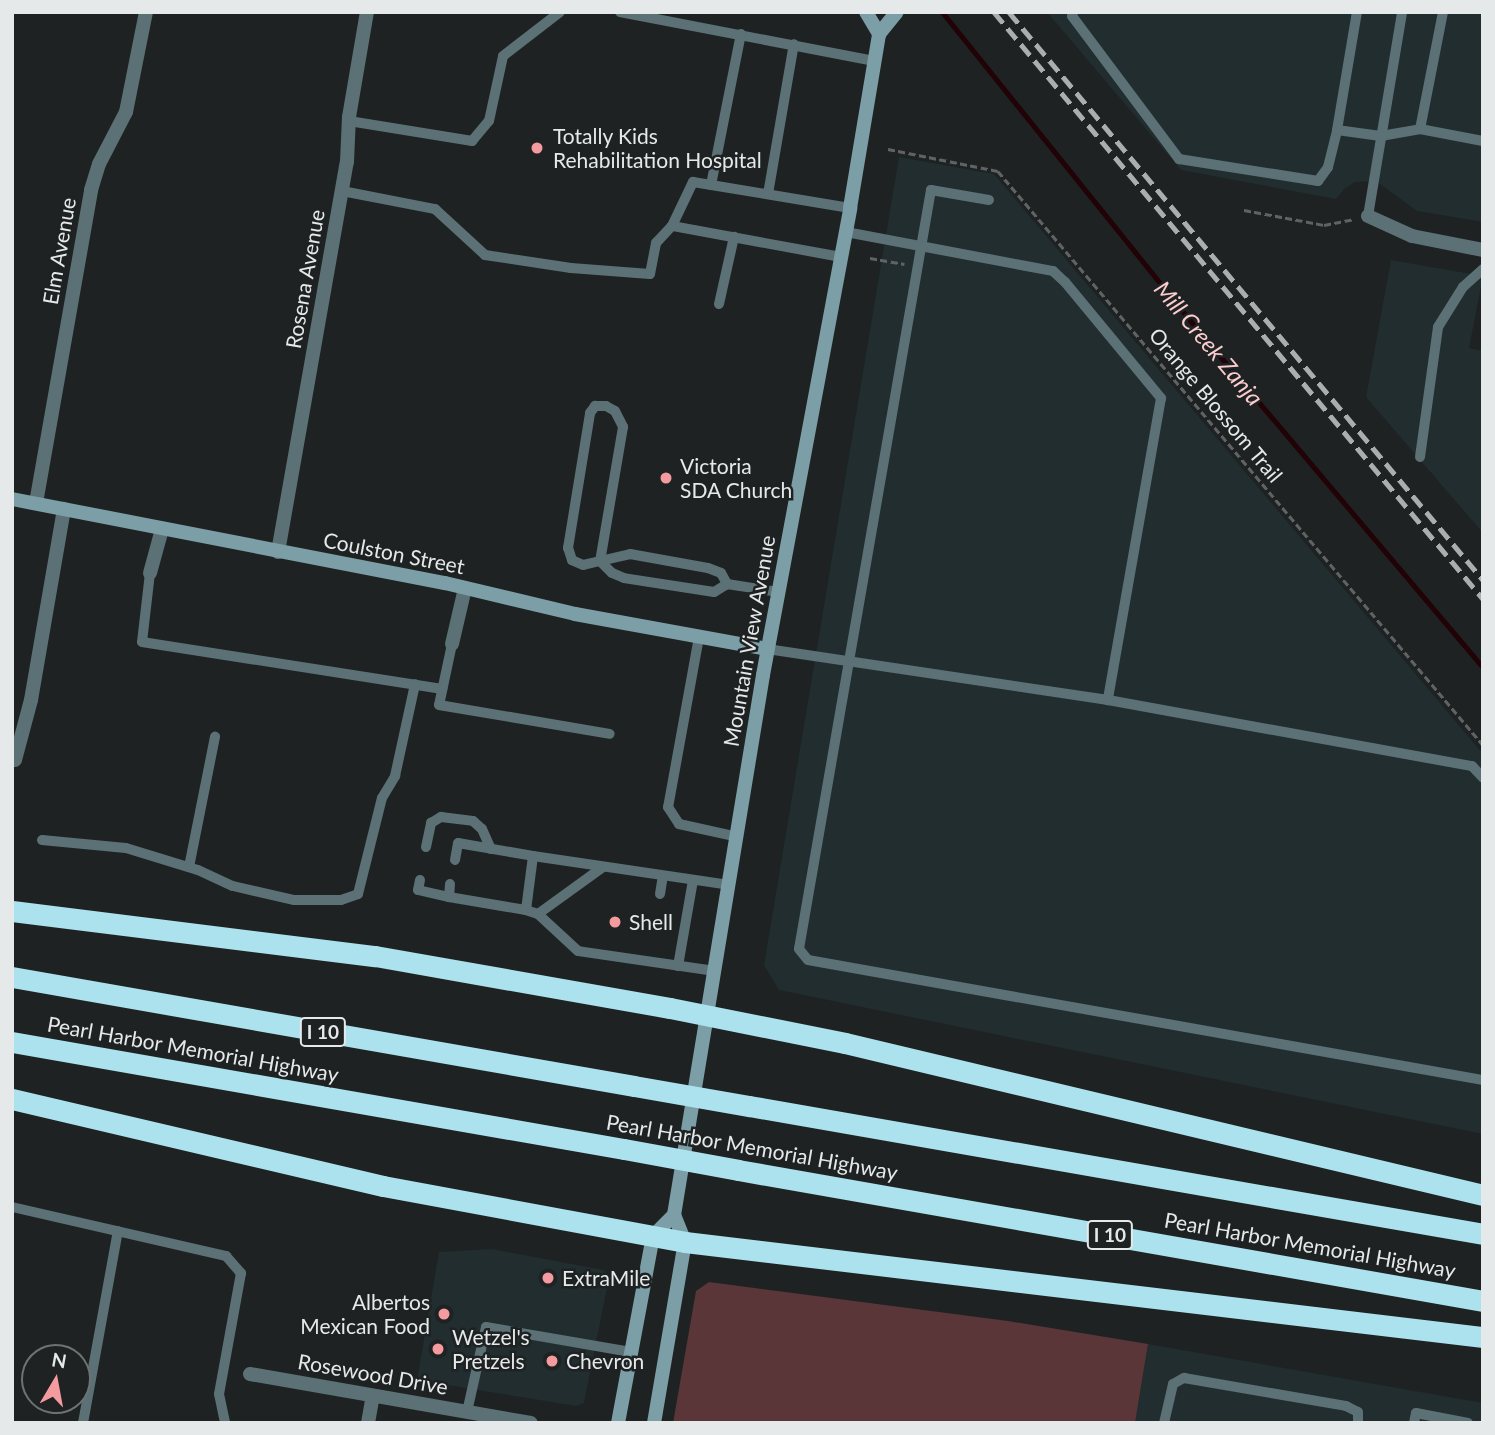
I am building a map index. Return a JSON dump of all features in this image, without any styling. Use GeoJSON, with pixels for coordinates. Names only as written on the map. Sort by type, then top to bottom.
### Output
{"type":"FeatureCollection","features":[{"type":"Feature","properties":{"kind":"highway"},"geometry":{"type":"LineString","coordinates":[[12,911],[375,956],[708,1016],[845,1043],[1483,1195]]}},
{"type":"Feature","properties":{"kind":"highway","name":"Pearl Harbor Memorial Highway"},"geometry":{"type":"LineString","coordinates":[[12,977],[1483,1234]]}},
{"type":"Feature","properties":{"kind":"highway","name":"Pearl Harbor Memorial Highway"},"geometry":{"type":"LineString","coordinates":[[12,1042],[1483,1301]]}},
{"type":"Feature","properties":{"kind":"highway"},"geometry":{"type":"LineString","coordinates":[[12,1099],[383,1186],[653,1237],[1483,1337]]}},
{"type":"Feature","properties":{"kind":"main road"},"geometry":{"type":"LineString","coordinates":[[866,12],[878,34],[897,13]]}},
{"type":"Feature","properties":{"kind":"main road","name":"Mountain View Avenue"},"geometry":{"type":"LineString","coordinates":[[674,1216],[767,649],[846,232],[878,34]]}},
{"type":"Feature","properties":{"kind":"main road","name":"Coulston Street"},"geometry":{"type":"LineString","coordinates":[[12,499],[465,588],[575,614],[767,649]]}},
{"type":"Feature","properties":{"kind":"main road"},"geometry":{"type":"LineString","coordinates":[[618,1423],[653,1237],[674,1216],[685,1242],[654,1423]]}},
{"type":"Feature","properties":{"kind":"street","name":"Elm Avenue"},"geometry":{"type":"LineString","coordinates":[[36,503],[91,190],[99,164],[126,112],[146,12]]}},
{"type":"Feature","properties":{"kind":"street","name":"Rosena Avenue"},"geometry":{"type":"LineString","coordinates":[[278,552],[342,191],[349,121],[367,12]]}},
{"type":"Feature","properties":{"kind":"street"},"geometry":{"type":"LineString","coordinates":[[1367,216],[1412,236],[1483,250]]}},
{"type":"Feature","properties":{"kind":"street"},"geometry":{"type":"LineString","coordinates":[[15,760],[32,700],[64,509]]}},
{"type":"Feature","properties":{"kind":"street"},"geometry":{"type":"LineString","coordinates":[[150,573],[162,529]]}},
{"type":"Feature","properties":{"kind":"street"},"geometry":{"type":"LineString","coordinates":[[452,644],[465,588]]}},
{"type":"Feature","properties":{"kind":"street","name":"Rosewood Drive"},"geometry":{"type":"LineString","coordinates":[[250,1374],[531,1423]]}},
{"type":"Feature","properties":{"kind":"street"},"geometry":{"type":"LineString","coordinates":[[368,1423],[373,1396]]}},
{"type":"Feature","properties":{"kind":"lane"},"geometry":{"type":"LineString","coordinates":[[349,121],[472,141],[489,121],[503,56],[560,12]]}},
{"type":"Feature","properties":{"kind":"lane"},"geometry":{"type":"LineString","coordinates":[[620,12],[874,61]]}},
{"type":"Feature","properties":{"kind":"lane"},"geometry":{"type":"LineString","coordinates":[[1073,12],[1072,16],[1179,159],[1318,181],[1328,167],[1337,130],[1357,12]]}},
{"type":"Feature","properties":{"kind":"lane"},"geometry":{"type":"LineString","coordinates":[[1367,216],[1402,12]]}},
{"type":"Feature","properties":{"kind":"lane"},"geometry":{"type":"LineString","coordinates":[[1420,129],[1443,12]]}},
{"type":"Feature","properties":{"kind":"lane"},"geometry":{"type":"LineString","coordinates":[[711,185],[741,34]]}},
{"type":"Feature","properties":{"kind":"lane"},"geometry":{"type":"LineString","coordinates":[[768,194],[794,44]]}},
{"type":"Feature","properties":{"kind":"lane"},"geometry":{"type":"LineString","coordinates":[[1337,130],[1381,136],[1420,129],[1483,141]]}},
{"type":"Feature","properties":{"kind":"lane"},"geometry":{"type":"LineString","coordinates":[[342,191],[435,209],[485,255],[570,268],[650,274],[656,243],[672,226],[693,181],[850,208]]}},
{"type":"Feature","properties":{"kind":"lane"},"geometry":{"type":"LineString","coordinates":[[989,200],[932,190],[799,949],[808,960],[1483,1080]]}},
{"type":"Feature","properties":{"kind":"lane"},"geometry":{"type":"LineString","coordinates":[[672,226],[841,257]]}},
{"type":"Feature","properties":{"kind":"lane"},"geometry":{"type":"LineString","coordinates":[[846,232],[1053,271],[1161,398],[1108,700]]}},
{"type":"Feature","properties":{"kind":"lane"},"geometry":{"type":"LineString","coordinates":[[719,304],[734,237]]}},
{"type":"Feature","properties":{"kind":"lane"},"geometry":{"type":"LineString","coordinates":[[1420,457],[1438,327],[1463,288],[1483,269]]}},
{"type":"Feature","properties":{"kind":"lane"},"geometry":{"type":"LineString","coordinates":[[600,561],[623,427],[615,411],[606,406],[595,406],[590,413],[568,548],[572,560],[583,565],[630,554],[708,568],[721,573],[727,584]]}},
{"type":"Feature","properties":{"kind":"lane"},"geometry":{"type":"LineString","coordinates":[[600,561],[612,573],[624,578],[714,592],[727,584],[778,592]]}},
{"type":"Feature","properties":{"kind":"lane"},"geometry":{"type":"LineString","coordinates":[[150,573],[142,642],[442,689]]}},
{"type":"Feature","properties":{"kind":"lane"},"geometry":{"type":"LineString","coordinates":[[699,637],[668,807],[679,824],[738,837]]}},
{"type":"Feature","properties":{"kind":"lane"},"geometry":{"type":"LineString","coordinates":[[452,644],[439,705],[610,734]]}},
{"type":"Feature","properties":{"kind":"lane"},"geometry":{"type":"LineString","coordinates":[[767,649],[1108,700],[1472,766],[1483,778]]}},
{"type":"Feature","properties":{"kind":"lane"},"geometry":{"type":"LineString","coordinates":[[42,840],[126,848],[189,867],[233,886],[294,900],[341,900],[358,894],[382,798],[395,776],[415,684]]}},
{"type":"Feature","properties":{"kind":"lane"},"geometry":{"type":"LineString","coordinates":[[189,867],[215,737]]}},
{"type":"Feature","properties":{"kind":"lane"},"geometry":{"type":"LineString","coordinates":[[426,847],[431,823],[441,817],[473,821],[482,828],[491,849]]}},
{"type":"Feature","properties":{"kind":"lane"},"geometry":{"type":"LineString","coordinates":[[455,860],[458,843],[729,885]]}},
{"type":"Feature","properties":{"kind":"lane"},"geometry":{"type":"LineString","coordinates":[[526,910],[533,856]]}},
{"type":"Feature","properties":{"kind":"lane"},"geometry":{"type":"LineString","coordinates":[[538,914],[603,867]]}},
{"type":"Feature","properties":{"kind":"lane"},"geometry":{"type":"LineString","coordinates":[[660,894],[663,876]]}},
{"type":"Feature","properties":{"kind":"lane"},"geometry":{"type":"LineString","coordinates":[[420,880],[418,890],[538,914],[578,951],[649,957],[678,966],[715,971]]}},
{"type":"Feature","properties":{"kind":"lane"},"geometry":{"type":"LineString","coordinates":[[678,966],[693,880]]}},
{"type":"Feature","properties":{"kind":"lane"},"geometry":{"type":"LineString","coordinates":[[449,897],[450,884]]}},
{"type":"Feature","properties":{"kind":"lane"},"geometry":{"type":"LineString","coordinates":[[12,1207],[226,1256],[241,1272],[219,1394],[225,1423]]}},
{"type":"Feature","properties":{"kind":"lane"},"geometry":{"type":"LineString","coordinates":[[83,1423],[118,1231]]}},
{"type":"Feature","properties":{"kind":"lane"},"geometry":{"type":"LineString","coordinates":[[467,1412],[486,1327],[631,1352]]}},
{"type":"Feature","properties":{"kind":"lane"},"geometry":{"type":"LineString","coordinates":[[1164,1423],[1173,1384],[1184,1378],[1346,1406],[1358,1412],[1358,1423]]}},
{"type":"Feature","properties":{"kind":"lane"},"geometry":{"type":"LineString","coordinates":[[1414,1423],[1416,1413],[1468,1423]]}},
{"type":"Feature","properties":{"kind":"path","name":"Orange Blossom Trail"},"geometry":{"type":"LineString","coordinates":[[888,149],[998,171],[1483,745]]}},
{"type":"Feature","properties":{"kind":"path"},"geometry":{"type":"LineString","coordinates":[[1244,210],[1324,225],[1367,216]]}},
{"type":"Feature","properties":{"kind":"path"},"geometry":{"type":"LineString","coordinates":[[870,258],[918,267]]}},
{"type":"Feature","properties":{"kind":"shaded area"},"geometry":{"type":"Polygon","coordinates":[[[1047,12],[1483,12],[1483,222],[1417,211],[1376,181],[1355,182],[1344,189],[1336,199],[1181,170],[1047,12]]]}},
{"type":"Feature","properties":{"kind":"shaded area"},"geometry":{"type":"Polygon","coordinates":[[[899,157],[994,174],[1483,754],[1483,1134],[779,990],[764,965],[899,157]]]}},
{"type":"Feature","properties":{"kind":"shaded area"},"geometry":{"type":"Polygon","coordinates":[[[1391,260],[1483,276],[1469,348],[1483,351],[1483,533],[1366,397],[1391,260]]]}},
{"type":"Feature","properties":{"kind":"shaded area"},"geometry":{"type":"Polygon","coordinates":[[[492,1249],[604,1270],[609,1278],[584,1403],[576,1406],[417,1380],[439,1252],[492,1249]]]}},
{"type":"Feature","properties":{"kind":"shaded area"},"geometry":{"type":"Polygon","coordinates":[[[709,1282],[1008,1321],[1148,1344],[1135,1423],[673,1423],[696,1291],[709,1282]]]}},
{"type":"Feature","properties":{"kind":"shaded area"},"geometry":{"type":"Polygon","coordinates":[[[1148,1344],[1483,1403],[1483,1423],[1135,1423],[1148,1344]]]}},
{"type":"Feature","properties":{"kind":"waterway","name":"Mill Creek Zanja"},"geometry":{"type":"LineString","coordinates":[[942,12],[1196,328],[1483,668]]}},
{"type":"Feature","properties":{"kind":"railway"},"geometry":{"type":"LineString","coordinates":[[994,12],[1483,599]]}},
{"type":"Feature","properties":{"kind":"railway"},"geometry":{"type":"LineString","coordinates":[[1009,12],[1483,580]]}},
{"type":"Feature","properties":{"kind":"place","name":"Totally Kids Rehabilitation Hospital"},"geometry":{"type":"Point","coordinates":[537,148]}},
{"type":"Feature","properties":{"kind":"place","name":"Victoria SDA Church"},"geometry":{"type":"Point","coordinates":[666,478]}},
{"type":"Feature","properties":{"kind":"place","name":"Shell"},"geometry":{"type":"Point","coordinates":[615,922]}},
{"type":"Feature","properties":{"kind":"place","name":"ExtraMile"},"geometry":{"type":"Point","coordinates":[548,1278]}},
{"type":"Feature","properties":{"kind":"place","name":"Albertos Mexican Food"},"geometry":{"type":"Point","coordinates":[444,1314]}},
{"type":"Feature","properties":{"kind":"place","name":"Wetzel's Pretzels"},"geometry":{"type":"Point","coordinates":[438,1349]}},
{"type":"Feature","properties":{"kind":"place","name":"Chevron"},"geometry":{"type":"Point","coordinates":[552,1361]}}]}
